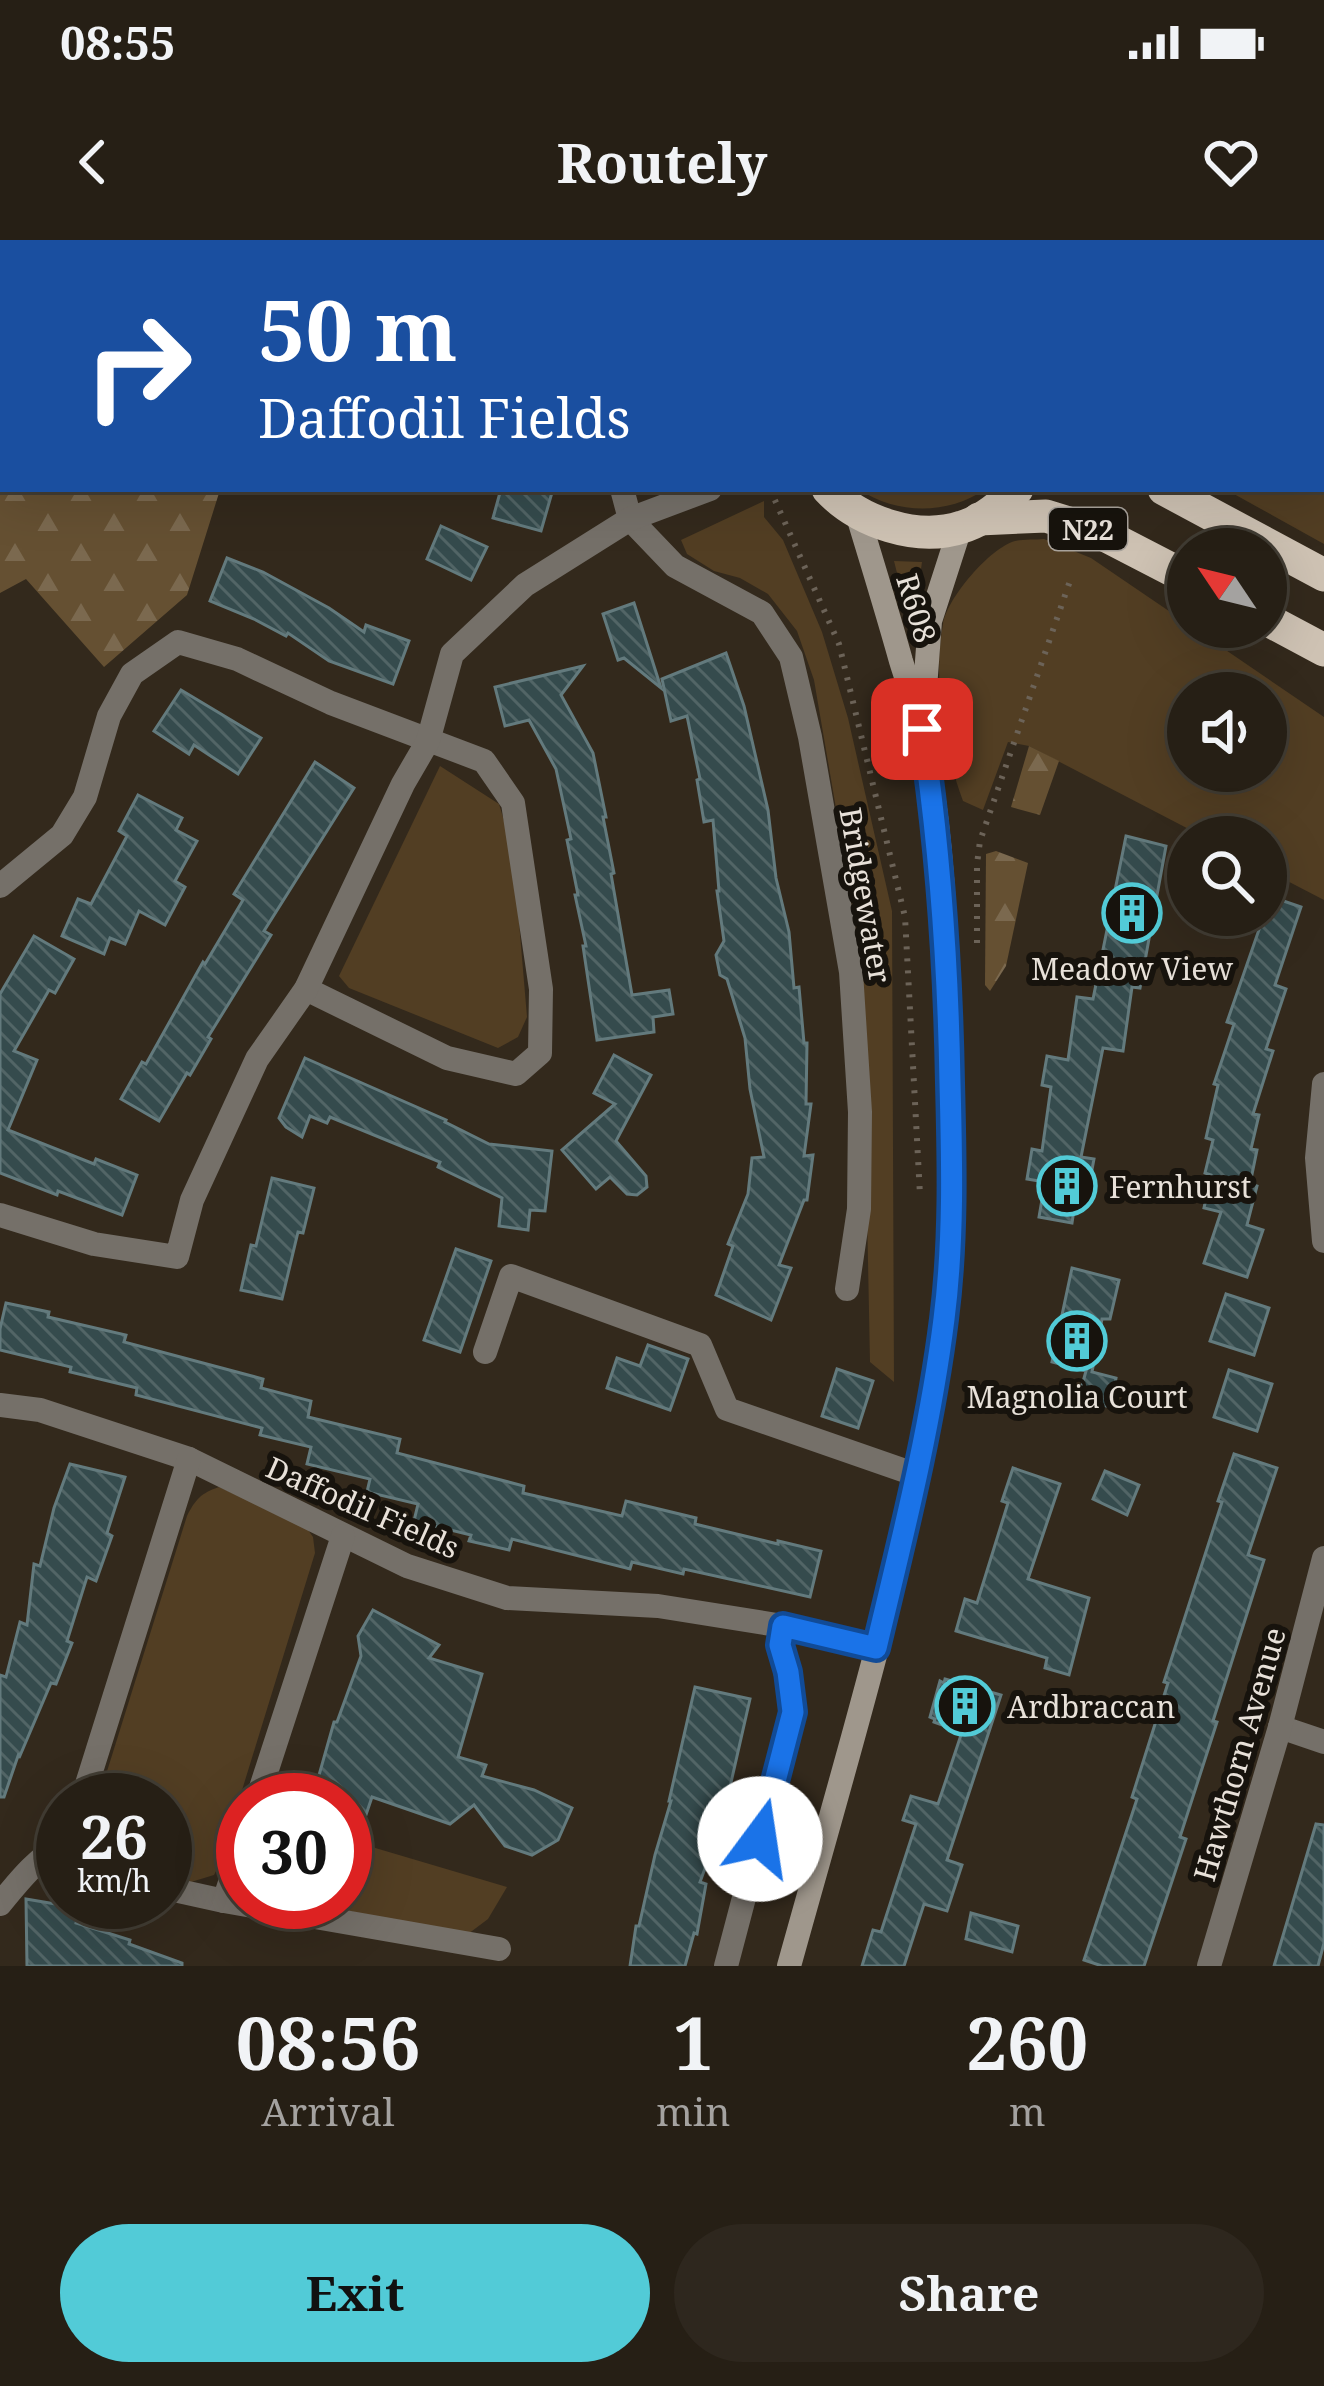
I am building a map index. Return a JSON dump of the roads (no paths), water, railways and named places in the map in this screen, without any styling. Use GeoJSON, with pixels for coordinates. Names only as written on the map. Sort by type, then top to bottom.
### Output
{"type":"FeatureCollection","features":[{"type":"Feature","properties":{"kind":"highway","name":"N22"},"geometry":{"type":"LineString","coordinates":[[832,492],[857,513],[884,525],[914,530],[1046,516],[1101,533],[1167,567]]}},
{"type":"Feature","properties":{"kind":"highway","name":"N22"},"geometry":{"type":"LineString","coordinates":[[969,524],[1014,492]]}},
{"type":"Feature","properties":{"kind":"highway","name":"N22"},"geometry":{"type":"LineString","coordinates":[[1170,492],[1324,575]]}},
{"type":"Feature","properties":{"kind":"highway"},"geometry":{"type":"LineString","coordinates":[[1287,630],[1324,650]]}},
{"type":"Feature","properties":{"kind":"main road","name":"R608"},"geometry":{"type":"LineString","coordinates":[[789,1966],[876,1648],[931,1410],[945,1313],[952,1137],[946,936],[934,807],[922,729],[857,513]]}},
{"type":"Feature","properties":{"kind":"main road","name":"R608"},"geometry":{"type":"LineString","coordinates":[[922,729],[930,621],[969,524]]}},
{"type":"Feature","properties":{"kind":"street","name":"Bridgewater"},"geometry":{"type":"LineString","coordinates":[[623,492],[630,519],[675,566],[762,613],[791,657],[810,737],[851,971],[860,1112],[859,1190],[847,1289]]}},
{"type":"Feature","properties":{"kind":"street"},"geometry":{"type":"LineString","coordinates":[[0,1214],[94,1244],[177,1256],[192,1201],[256,1059],[306,989],[428,741],[452,654],[525,584],[630,519],[702,492]]}},
{"type":"Feature","properties":{"kind":"street"},"geometry":{"type":"LineString","coordinates":[[0,886],[62,836],[85,797],[109,716],[132,674],[178,642],[237,659],[331,703],[484,761],[513,803],[541,989],[541,1053],[516,1074],[447,1058],[306,989]]}},
{"type":"Feature","properties":{"kind":"street"},"geometry":{"type":"LineString","coordinates":[[1324,1084],[1317,1158],[1324,1241]]}},
{"type":"Feature","properties":{"kind":"street"},"geometry":{"type":"LineString","coordinates":[[485,1352],[511,1276],[700,1345],[727,1408],[917,1475]]}},
{"type":"Feature","properties":{"kind":"street","name":"Daffodil Fields"},"geometry":{"type":"LineString","coordinates":[[0,1405],[40,1410],[189,1459],[407,1566],[507,1598],[658,1606],[783,1626],[876,1648]]}},
{"type":"Feature","properties":{"kind":"street"},"geometry":{"type":"LineString","coordinates":[[90,1773],[189,1459]]}},
{"type":"Feature","properties":{"kind":"street"},"geometry":{"type":"LineString","coordinates":[[266,1773],[343,1536]]}},
{"type":"Feature","properties":{"kind":"street","name":"Hawthorn Avenue"},"geometry":{"type":"LineString","coordinates":[[1209,1966],[1324,1558]]}},
{"type":"Feature","properties":{"kind":"street"},"geometry":{"type":"LineString","coordinates":[[727,1966],[793,1712],[780,1645],[783,1626]]}},
{"type":"Feature","properties":{"kind":"street"},"geometry":{"type":"LineString","coordinates":[[1280,1727],[1324,1742]]}},
{"type":"Feature","properties":{"kind":"street"},"geometry":{"type":"LineString","coordinates":[[0,1904],[36,1864]]}},
{"type":"Feature","properties":{"kind":"street"},"geometry":{"type":"LineString","coordinates":[[372,1927],[499,1949]]}},
{"type":"Feature","properties":{"kind":"place","name":"Meadow View"},"geometry":{"type":"Point","coordinates":[1132,913]}},
{"type":"Feature","properties":{"kind":"place","name":"Fernhurst"},"geometry":{"type":"Point","coordinates":[1067,1186]}},
{"type":"Feature","properties":{"kind":"place","name":"Magnolia Court"},"geometry":{"type":"Point","coordinates":[1077,1341]}},
{"type":"Feature","properties":{"kind":"place","name":"Ardbraccan"},"geometry":{"type":"Point","coordinates":[965,1706]}}]}
